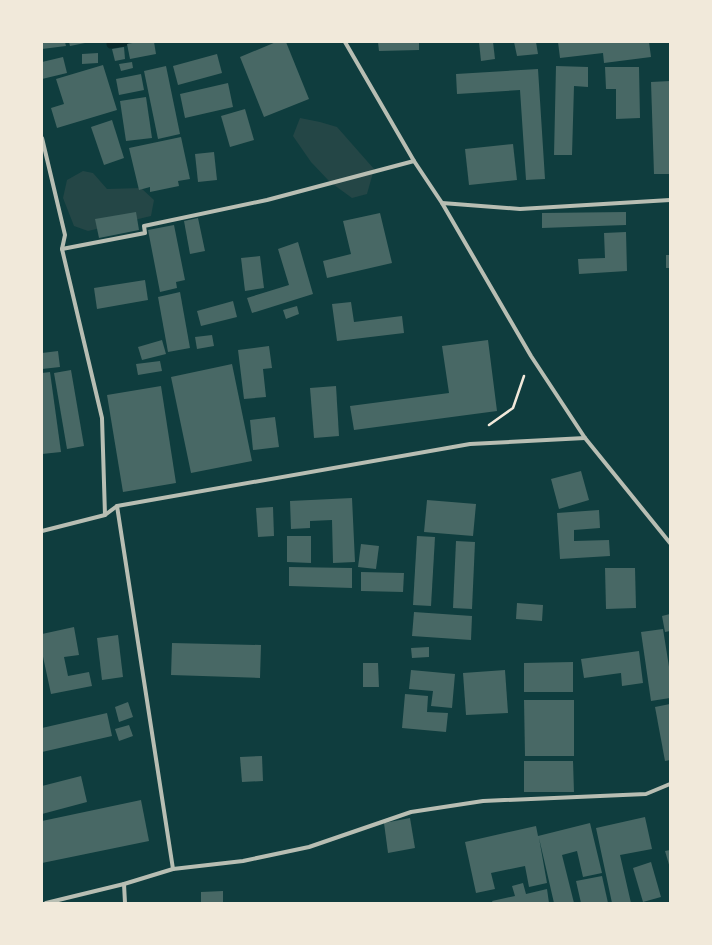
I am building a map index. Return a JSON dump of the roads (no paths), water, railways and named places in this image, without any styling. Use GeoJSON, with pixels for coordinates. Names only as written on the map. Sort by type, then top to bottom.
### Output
{"type":"FeatureCollection","features":[{"type":"Feature","properties":{"kind":"street"},"geometry":{"type":"LineString","coordinates":[[345,42],[414,161],[442,203],[531,356],[585,438],[670,543]]}},
{"type":"Feature","properties":{"kind":"street"},"geometry":{"type":"LineString","coordinates":[[42,138],[65,235],[62,249],[102,418],[105,515]]}},
{"type":"Feature","properties":{"kind":"street"},"geometry":{"type":"LineString","coordinates":[[62,249],[145,233],[144,226],[267,200],[414,161]]}},
{"type":"Feature","properties":{"kind":"street"},"geometry":{"type":"LineString","coordinates":[[442,203],[520,209],[670,200]]}},
{"type":"Feature","properties":{"kind":"street"},"geometry":{"type":"LineString","coordinates":[[42,530],[105,515],[117,506],[470,444],[585,438]]}},
{"type":"Feature","properties":{"kind":"street"},"geometry":{"type":"LineString","coordinates":[[117,506],[173,868]]}},
{"type":"Feature","properties":{"kind":"street"},"geometry":{"type":"LineString","coordinates":[[46,903],[124,884],[173,868],[243,861],[309,847],[411,812],[484,801],[646,794],[670,784]]}},
{"type":"Feature","properties":{"kind":"street"},"geometry":{"type":"LineString","coordinates":[[124,884],[125,903]]}},
{"type":"Feature","properties":{"kind":"waterway"},"geometry":{"type":"LineString","coordinates":[[111,44],[124,42]]}}]}
